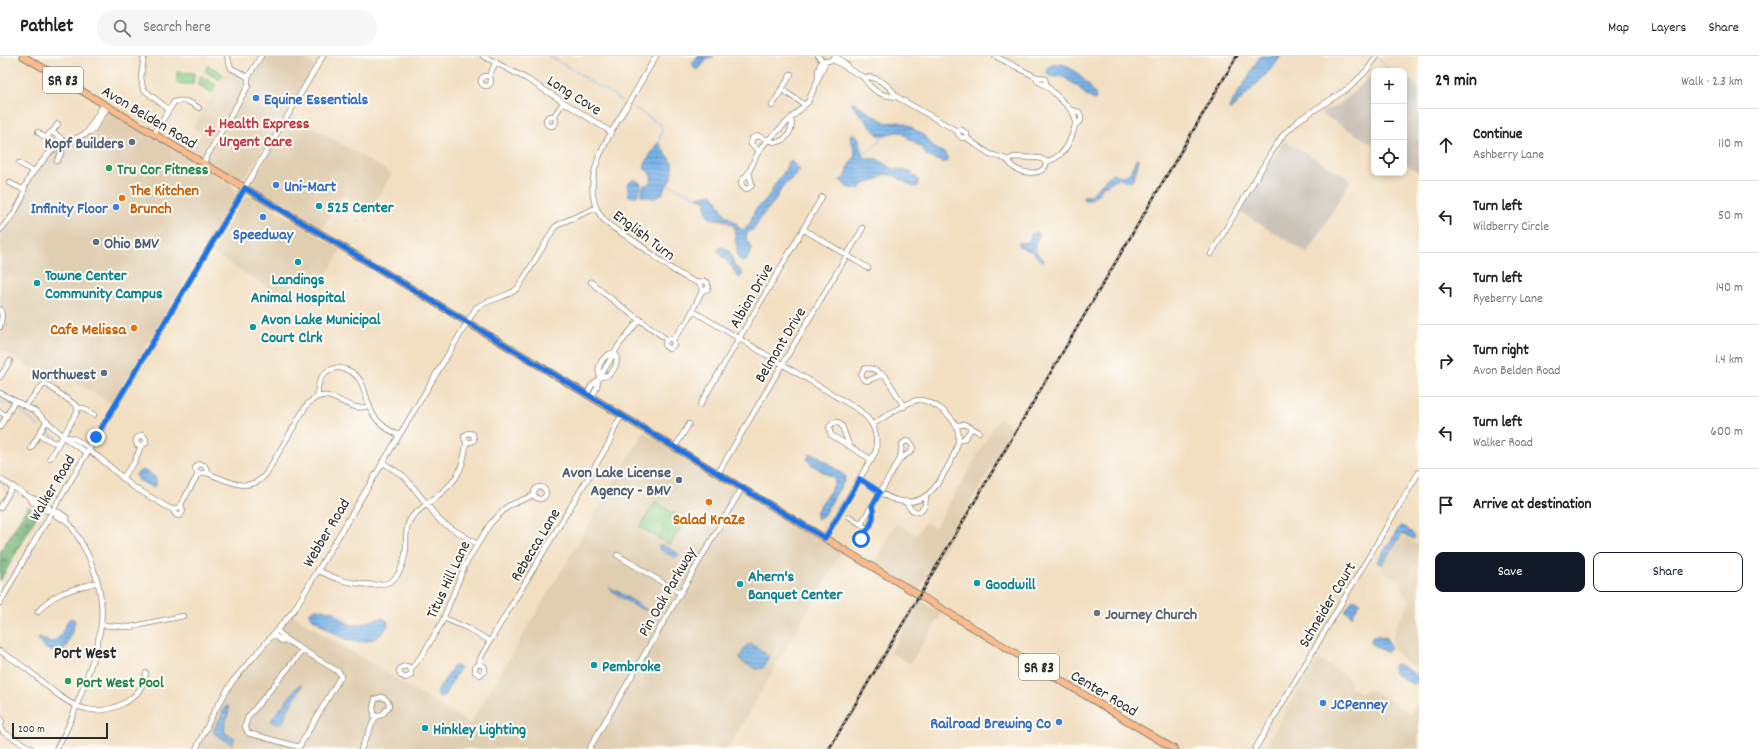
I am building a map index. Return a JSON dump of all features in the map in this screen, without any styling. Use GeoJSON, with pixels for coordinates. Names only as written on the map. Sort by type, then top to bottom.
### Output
{"type":"FeatureCollection","features":[{"type":"Feature","properties":{"kind":"main road","name":"Avon Belden Road"},"geometry":{"type":"LineString","coordinates":[[26,57],[589,395],[920,596]]}},
{"type":"Feature","properties":{"kind":"main road","name":"Center Road"},"geometry":{"type":"LineString","coordinates":[[920,596],[1174,749]]}},
{"type":"Feature","properties":{"kind":"street"},"geometry":{"type":"LineString","coordinates":[[144,56],[141,77],[143,89],[168,109]]}},
{"type":"Feature","properties":{"kind":"street"},"geometry":{"type":"LineString","coordinates":[[227,56],[231,68],[248,78]]}},
{"type":"Feature","properties":{"kind":"street"},"geometry":{"type":"LineString","coordinates":[[203,163],[246,90],[248,78],[261,56]]}},
{"type":"Feature","properties":{"kind":"street","name":"Walker Road"},"geometry":{"type":"LineString","coordinates":[[0,603],[88,450],[323,56]]}},
{"type":"Feature","properties":{"kind":"street","name":"Long Cove"},"geometry":{"type":"LineString","coordinates":[[483,56],[527,79],[562,103],[611,132]]}},
{"type":"Feature","properties":{"kind":"street","name":"English Turn"},"geometry":{"type":"LineString","coordinates":[[656,56],[602,149],[595,173],[594,194],[596,208],[612,228],[640,246],[674,272],[698,283]]}},
{"type":"Feature","properties":{"kind":"street"},"geometry":{"type":"LineString","coordinates":[[997,56],[1036,77],[1045,79],[1047,86],[1072,110],[1076,124],[1064,150],[1058,157],[1046,162]]}},
{"type":"Feature","properties":{"kind":"street"},"geometry":{"type":"LineString","coordinates":[[1211,254],[1270,153],[1283,135],[1299,120],[1350,87],[1367,70],[1377,56]]}},
{"type":"Feature","properties":{"kind":"street"},"geometry":{"type":"LineString","coordinates":[[749,172],[759,151],[805,105],[813,93],[818,79],[822,59],[835,57],[863,78],[876,91],[884,95],[897,97]]}},
{"type":"Feature","properties":{"kind":"street"},"geometry":{"type":"LineString","coordinates":[[489,76],[496,62]]}},
{"type":"Feature","properties":{"kind":"street"},"geometry":{"type":"LineString","coordinates":[[772,106],[781,89],[792,74]]}},
{"type":"Feature","properties":{"kind":"street"},"geometry":{"type":"LineString","coordinates":[[863,78],[870,77],[881,81],[886,84],[897,97],[957,131],[962,138],[967,138],[985,151],[1008,160],[1011,165],[1017,169],[1031,173],[1042,170],[1046,167],[1046,162]]}},
{"type":"Feature","properties":{"kind":"street"},"geometry":{"type":"LineString","coordinates":[[781,89],[805,105]]}},
{"type":"Feature","properties":{"kind":"street"},"geometry":{"type":"LineString","coordinates":[[154,134],[168,109],[174,102],[183,100],[188,101],[199,108]]}},
{"type":"Feature","properties":{"kind":"street"},"geometry":{"type":"LineString","coordinates":[[554,116],[562,103]]}},
{"type":"Feature","properties":{"kind":"street"},"geometry":{"type":"LineString","coordinates":[[0,230],[2,222],[13,215],[34,172],[50,153],[66,143],[86,134],[106,105]]}},
{"type":"Feature","properties":{"kind":"street"},"geometry":{"type":"LineString","coordinates":[[759,151],[751,144],[752,138],[758,136],[779,142],[786,137],[792,128],[791,120]]}},
{"type":"Feature","properties":{"kind":"street"},"geometry":{"type":"LineString","coordinates":[[48,137],[58,124]]}},
{"type":"Feature","properties":{"kind":"street"},"geometry":{"type":"LineString","coordinates":[[38,132],[44,137],[48,137],[59,147],[62,152],[57,161]]}},
{"type":"Feature","properties":{"kind":"street"},"geometry":{"type":"LineString","coordinates":[[52,132],[66,143]]}},
{"type":"Feature","properties":{"kind":"street"},"geometry":{"type":"LineString","coordinates":[[1008,160],[1014,156],[1040,158],[1046,162]]}},
{"type":"Feature","properties":{"kind":"street"},"geometry":{"type":"LineString","coordinates":[[19,163],[34,172]]}},
{"type":"Feature","properties":{"kind":"street"},"geometry":{"type":"LineString","coordinates":[[10,183],[24,190]]}},
{"type":"Feature","properties":{"kind":"street","name":"Albion Drive"},"geometry":{"type":"LineString","coordinates":[[700,405],[822,197]]}},
{"type":"Feature","properties":{"kind":"street","name":"Webber Road"},"geometry":{"type":"LineString","coordinates":[[196,749],[214,712],[232,682],[245,665],[294,610],[466,321],[476,308],[483,302],[512,294],[518,288],[555,227],[561,222],[596,208]]}},
{"type":"Feature","properties":{"kind":"street","name":"Belmont Drive"},"geometry":{"type":"LineString","coordinates":[[718,473],[863,228]]}},
{"type":"Feature","properties":{"kind":"street"},"geometry":{"type":"LineString","coordinates":[[803,229],[868,268]]}},
{"type":"Feature","properties":{"kind":"street"},"geometry":{"type":"LineString","coordinates":[[591,282],[609,299],[670,340],[693,311],[702,291],[701,286],[698,283],[704,281],[708,283],[708,289],[702,291]]}},
{"type":"Feature","properties":{"kind":"street"},"geometry":{"type":"LineString","coordinates":[[0,309],[2,315],[0,327]]}},
{"type":"Feature","properties":{"kind":"street"},"geometry":{"type":"LineString","coordinates":[[693,311],[859,410],[873,424],[877,442],[872,460],[825,538]]}},
{"type":"Feature","properties":{"kind":"street"},"geometry":{"type":"LineString","coordinates":[[589,395],[597,387],[599,379],[615,352],[640,319]]}},
{"type":"Feature","properties":{"kind":"street"},"geometry":{"type":"LineString","coordinates":[[599,379],[610,374],[615,368],[617,357],[615,352]]}},
{"type":"Feature","properties":{"kind":"street"},"geometry":{"type":"LineString","coordinates":[[599,379],[598,367],[601,360],[610,353],[615,352]]}},
{"type":"Feature","properties":{"kind":"street"},"geometry":{"type":"LineString","coordinates":[[1,374],[10,361]]}},
{"type":"Feature","properties":{"kind":"street"},"geometry":{"type":"LineString","coordinates":[[318,397],[318,385],[323,375],[331,370],[342,368],[352,372],[364,388],[373,416],[379,423],[398,436]]}},
{"type":"Feature","properties":{"kind":"street"},"geometry":{"type":"LineString","coordinates":[[882,375],[892,384],[904,406]]}},
{"type":"Feature","properties":{"kind":"street"},"geometry":{"type":"LineString","coordinates":[[26,405],[42,385],[46,384],[78,408],[83,408],[94,415]]}},
{"type":"Feature","properties":{"kind":"street"},"geometry":{"type":"LineString","coordinates":[[0,393],[26,405],[35,411],[70,442],[98,456],[122,478],[180,516],[183,511],[181,505]]}},
{"type":"Feature","properties":{"kind":"street"},"geometry":{"type":"LineString","coordinates":[[172,510],[177,509],[181,505],[198,475],[204,472],[242,485],[251,485],[259,481],[266,474],[306,406],[318,397],[333,397],[358,408],[369,406]]}},
{"type":"Feature","properties":{"kind":"street"},"geometry":{"type":"LineString","coordinates":[[860,479],[880,492],[900,501],[918,500],[926,497],[938,484],[957,451],[959,441],[956,426],[949,415],[925,400],[914,401],[873,424]]}},
{"type":"Feature","properties":{"kind":"street"},"geometry":{"type":"LineString","coordinates":[[0,427],[15,401]]}},
{"type":"Feature","properties":{"kind":"street"},"geometry":{"type":"LineString","coordinates":[[50,458],[64,436],[78,408]]}},
{"type":"Feature","properties":{"kind":"street"},"geometry":{"type":"LineString","coordinates":[[0,412],[7,416]]}},
{"type":"Feature","properties":{"kind":"street","name":"Rebecca Lane"},"geometry":{"type":"LineString","coordinates":[[479,664],[480,659],[490,642],[609,443],[616,425],[622,415]]}},
{"type":"Feature","properties":{"kind":"street"},"geometry":{"type":"LineString","coordinates":[[31,448],[46,422]]}},
{"type":"Feature","properties":{"kind":"street"},"geometry":{"type":"LineString","coordinates":[[849,445],[842,426],[838,422],[833,423],[829,428],[831,435],[872,460]]}},
{"type":"Feature","properties":{"kind":"street"},"geometry":{"type":"LineString","coordinates":[[675,447],[689,424]]}},
{"type":"Feature","properties":{"kind":"street"},"geometry":{"type":"LineString","coordinates":[[956,426],[964,424],[979,432]]}},
{"type":"Feature","properties":{"kind":"street"},"geometry":{"type":"LineString","coordinates":[[959,441],[965,438],[972,428]]}},
{"type":"Feature","properties":{"kind":"street"},"geometry":{"type":"LineString","coordinates":[[39,434],[52,442],[59,443]]}},
{"type":"Feature","properties":{"kind":"street"},"geometry":{"type":"LineString","coordinates":[[318,570],[332,578],[344,582],[376,586],[388,583],[397,575],[404,561],[406,533],[409,521],[415,514],[448,488],[464,461],[467,442]]}},
{"type":"Feature","properties":{"kind":"street"},"geometry":{"type":"LineString","coordinates":[[122,478],[134,463],[141,446]]}},
{"type":"Feature","properties":{"kind":"street"},"geometry":{"type":"LineString","coordinates":[[861,524],[900,459]]}},
{"type":"Feature","properties":{"kind":"street"},"geometry":{"type":"LineString","coordinates":[[382,462],[405,477],[441,522],[477,544]]}},
{"type":"Feature","properties":{"kind":"street"},"geometry":{"type":"LineString","coordinates":[[198,475],[195,468],[199,464],[204,465],[209,473]]}},
{"type":"Feature","properties":{"kind":"street","name":"Schneider Court"},"geometry":{"type":"LineString","coordinates":[[1255,749],[1419,472]]}},
{"type":"Feature","properties":{"kind":"street"},"geometry":{"type":"LineString","coordinates":[[0,479],[31,498],[32,502],[47,511],[52,511],[56,516],[67,521],[83,546],[98,582],[102,606],[102,624],[99,642],[70,727],[56,749]]}},
{"type":"Feature","properties":{"kind":"street"},"geometry":{"type":"LineString","coordinates":[[0,508],[13,486]]}},
{"type":"Feature","properties":{"kind":"street","name":"Pin Oak Parkway"},"geometry":{"type":"LineString","coordinates":[[589,749],[742,488]]}},
{"type":"Feature","properties":{"kind":"street","name":"Titus Hill Lane"},"geometry":{"type":"LineString","coordinates":[[411,669],[423,654],[444,618],[462,571],[490,524],[503,510],[513,503],[534,495]]}},
{"type":"Feature","properties":{"kind":"street"},"geometry":{"type":"LineString","coordinates":[[906,501],[908,507],[919,512],[925,506],[926,497]]}},
{"type":"Feature","properties":{"kind":"street"},"geometry":{"type":"LineString","coordinates":[[861,539],[868,529],[874,515],[872,506]]}},
{"type":"Feature","properties":{"kind":"street"},"geometry":{"type":"LineString","coordinates":[[850,517],[868,529]]}},
{"type":"Feature","properties":{"kind":"street"},"geometry":{"type":"LineString","coordinates":[[617,555],[680,593]]}},
{"type":"Feature","properties":{"kind":"street"},"geometry":{"type":"LineString","coordinates":[[38,612],[54,596],[98,582]]}},
{"type":"Feature","properties":{"kind":"street"},"geometry":{"type":"LineString","coordinates":[[102,624],[135,626],[183,616]]}},
{"type":"Feature","properties":{"kind":"street"},"geometry":{"type":"LineString","coordinates":[[444,618],[467,628],[490,642]]}},
{"type":"Feature","properties":{"kind":"street"},"geometry":{"type":"LineString","coordinates":[[275,632],[339,672],[341,676],[300,748],[248,733],[245,728],[248,717],[303,650]]}},
{"type":"Feature","properties":{"kind":"street"},"geometry":{"type":"LineString","coordinates":[[0,651],[27,669],[63,699],[77,706],[100,710],[109,709],[124,703],[140,690],[146,673]]}},
{"type":"Feature","properties":{"kind":"street"},"geometry":{"type":"LineString","coordinates":[[361,749],[375,718],[373,708],[375,699],[382,697],[385,698],[388,700],[389,706],[384,713],[375,718]]}},
{"type":"Feature","properties":{"kind":"street"},"geometry":{"type":"LineString","coordinates":[[0,718],[2,722],[0,727],[3,732],[32,749]]}},
{"type":"Feature","properties":{"kind":"shaded area"},"geometry":{"type":"Polygon","coordinates":[[[263,56],[300,56],[315,65],[278,127],[246,176],[238,179],[191,151],[202,133],[193,128],[228,69],[246,80],[250,79],[263,56]]]}},
{"type":"Feature","properties":{"kind":"shaded area"},"geometry":{"type":"Polygon","coordinates":[[[1371,76],[1371,143],[1320,113],[1340,104],[1371,76]]]}},
{"type":"Feature","properties":{"kind":"shaded area"},"geometry":{"type":"Polygon","coordinates":[[[1407,82],[1419,89],[1419,172],[1407,165],[1407,82]]]}},
{"type":"Feature","properties":{"kind":"shaded area"},"geometry":{"type":"Polygon","coordinates":[[[107,111],[111,111],[232,186],[235,191],[234,197],[112,404],[63,375],[58,383],[0,349],[0,320],[3,311],[0,304],[0,233],[33,176],[51,154],[94,131],[107,111]]]}},
{"type":"Feature","properties":{"kind":"shaded area"},"geometry":{"type":"Polygon","coordinates":[[[292,115],[392,174],[370,210],[343,194],[321,231],[254,187],[254,180],[292,115]]]}},
{"type":"Feature","properties":{"kind":"shaded area"},"geometry":{"type":"Polygon","coordinates":[[[1284,140],[1351,180],[1308,253],[1240,212],[1284,140]]]}},
{"type":"Feature","properties":{"kind":"shaded area"},"geometry":{"type":"Polygon","coordinates":[[[248,196],[254,197],[341,250],[321,283],[302,272],[286,298],[211,253],[243,200],[248,196]]]}},
{"type":"Feature","properties":{"kind":"shaded area"},"geometry":{"type":"Polygon","coordinates":[[[999,418],[1015,427],[918,592],[873,564],[896,523],[917,535],[925,522],[935,528],[999,418]]]}},
{"type":"Feature","properties":{"kind":"shaded area"},"geometry":{"type":"Polygon","coordinates":[[[644,432],[840,550],[841,553],[728,749],[197,749],[231,686],[292,615],[470,724],[644,432]]]}},
{"type":"Feature","properties":{"kind":"shaded area"},"geometry":{"type":"Polygon","coordinates":[[[1401,535],[1419,545],[1419,669],[1403,660],[1395,651],[1392,640],[1396,625],[1411,600],[1404,595],[1401,582],[1381,570],[1401,535]]]}},
{"type":"Feature","properties":{"kind":"shaded area"},"geometry":{"type":"Polygon","coordinates":[[[920,600],[941,614],[911,663],[908,663],[891,652],[920,600]]]}},
{"type":"Feature","properties":{"kind":"shaded area"},"geometry":{"type":"Polygon","coordinates":[[[1317,658],[1348,677],[1349,687],[1361,693],[1367,690],[1372,690],[1410,713],[1419,699],[1419,749],[1264,749],[1317,658]]]}},
{"type":"Feature","properties":{"kind":"green space"},"geometry":{"type":"Polygon","coordinates":[[[208,65],[223,74],[219,80],[205,71],[208,65]]]}},
{"type":"Feature","properties":{"kind":"green space"},"geometry":{"type":"Polygon","coordinates":[[[177,72],[194,73],[193,84],[177,84],[177,72]]]}},
{"type":"Feature","properties":{"kind":"green space"},"geometry":{"type":"Polygon","coordinates":[[[201,76],[216,85],[212,93],[197,84],[201,76]]]}},
{"type":"Feature","properties":{"kind":"green space"},"geometry":{"type":"Polygon","coordinates":[[[655,502],[685,520],[670,545],[640,527],[655,502]]]}},
{"type":"Feature","properties":{"kind":"green space"},"geometry":{"type":"Polygon","coordinates":[[[28,506],[38,514],[0,581],[0,552],[28,506]]]}},
{"type":"Feature","properties":{"kind":"water"},"geometry":{"type":"Polygon","coordinates":[[[699,56],[714,56],[707,59],[699,69],[695,69],[692,62],[699,56]]]}},
{"type":"Feature","properties":{"kind":"water"},"geometry":{"type":"Polygon","coordinates":[[[1260,56],[1281,56],[1274,66],[1231,110],[1229,107],[1260,56]]]}},
{"type":"Feature","properties":{"kind":"water"},"geometry":{"type":"Polygon","coordinates":[[[1056,63],[1068,67],[1079,75],[1093,91],[1096,96],[1095,100],[1086,95],[1076,85],[1065,78],[1047,74],[1047,68],[1056,63]]]}},
{"type":"Feature","properties":{"kind":"water"},"geometry":{"type":"Polygon","coordinates":[[[853,101],[869,113],[887,123],[898,122],[906,124],[923,135],[935,148],[946,154],[948,157],[946,162],[942,162],[927,156],[921,146],[916,144],[901,132],[878,135],[852,105],[853,101]]]}},
{"type":"Feature","properties":{"kind":"water"},"geometry":{"type":"Polygon","coordinates":[[[851,134],[858,137],[860,140],[864,158],[877,159],[893,169],[910,172],[918,179],[918,186],[913,187],[895,176],[884,174],[876,181],[866,183],[859,189],[848,188],[840,180],[846,176],[848,165],[853,160],[855,154],[850,138],[851,134]]]}},
{"type":"Feature","properties":{"kind":"water"},"geometry":{"type":"Polygon","coordinates":[[[659,143],[672,163],[672,176],[662,194],[654,198],[641,196],[643,186],[650,183],[652,177],[644,166],[656,145],[659,143]]]}},
{"type":"Feature","properties":{"kind":"water"},"geometry":{"type":"Polygon","coordinates":[[[1137,158],[1139,159],[1138,165],[1131,182],[1118,179],[1102,187],[1099,193],[1090,200],[1083,200],[1084,196],[1090,196],[1112,173],[1123,176],[1129,174],[1137,158]]]}},
{"type":"Feature","properties":{"kind":"water"},"geometry":{"type":"Polygon","coordinates":[[[791,161],[799,169],[798,173],[782,187],[774,202],[763,214],[755,228],[747,233],[746,239],[752,249],[746,261],[742,262],[738,258],[734,226],[724,220],[710,218],[706,211],[706,201],[697,197],[712,194],[725,215],[735,222],[741,230],[745,229],[750,223],[755,210],[770,195],[775,184],[785,171],[788,162],[791,161]]]}},
{"type":"Feature","properties":{"kind":"water"},"geometry":{"type":"Polygon","coordinates":[[[634,179],[641,184],[638,195],[634,197],[629,196],[627,185],[634,179]]]}},
{"type":"Feature","properties":{"kind":"water"},"geometry":{"type":"Polygon","coordinates":[[[1036,232],[1039,236],[1035,243],[1035,251],[1044,260],[1043,262],[1032,252],[1019,246],[1018,244],[1029,242],[1031,235],[1036,232]]]}},
{"type":"Feature","properties":{"kind":"water"},"geometry":{"type":"Polygon","coordinates":[[[721,247],[729,251],[735,265],[743,273],[740,278],[718,251],[721,247]]]}},
{"type":"Feature","properties":{"kind":"water"},"geometry":{"type":"Polygon","coordinates":[[[810,454],[818,456],[845,476],[844,481],[823,516],[819,519],[816,517],[816,512],[834,485],[835,479],[812,465],[807,459],[810,454]]]}},
{"type":"Feature","properties":{"kind":"water"},"geometry":{"type":"Polygon","coordinates":[[[142,470],[155,477],[156,486],[152,487],[138,480],[136,474],[142,470]]]}},
{"type":"Feature","properties":{"kind":"water"},"geometry":{"type":"Polygon","coordinates":[[[1400,526],[1404,527],[1415,537],[1414,539],[1402,534],[1382,565],[1377,562],[1400,526]]]}},
{"type":"Feature","properties":{"kind":"water"},"geometry":{"type":"Polygon","coordinates":[[[663,545],[679,554],[679,556],[674,557],[659,549],[659,546],[663,545]]]}},
{"type":"Feature","properties":{"kind":"water"},"geometry":{"type":"Polygon","coordinates":[[[608,587],[619,592],[647,610],[638,608],[608,587]]]}},
{"type":"Feature","properties":{"kind":"water"},"geometry":{"type":"Polygon","coordinates":[[[1353,599],[1360,602],[1352,616],[1345,611],[1353,599]]]}},
{"type":"Feature","properties":{"kind":"water"},"geometry":{"type":"Polygon","coordinates":[[[315,609],[333,611],[347,623],[352,625],[382,618],[387,621],[388,624],[384,631],[376,638],[357,642],[333,633],[312,618],[309,613],[315,609]]]}},
{"type":"Feature","properties":{"kind":"water"},"geometry":{"type":"Polygon","coordinates":[[[71,618],[74,619],[75,622],[67,645],[62,652],[59,653],[52,651],[45,648],[40,643],[38,640],[40,637],[49,642],[58,638],[71,618]]]}},
{"type":"Feature","properties":{"kind":"water"},"geometry":{"type":"Polygon","coordinates":[[[1375,635],[1386,638],[1391,648],[1387,653],[1370,643],[1375,635]]]}},
{"type":"Feature","properties":{"kind":"water"},"geometry":{"type":"Polygon","coordinates":[[[750,644],[757,647],[769,657],[763,668],[756,669],[742,662],[740,657],[746,646],[750,644]]]}},
{"type":"Feature","properties":{"kind":"water"},"geometry":{"type":"Polygon","coordinates":[[[1398,664],[1419,677],[1418,682],[1412,684],[1394,673],[1393,665],[1398,664]]]}},
{"type":"Feature","properties":{"kind":"water"},"geometry":{"type":"Polygon","coordinates":[[[455,666],[460,668],[444,696],[441,698],[438,696],[437,692],[455,666]]]}},
{"type":"Feature","properties":{"kind":"water"},"geometry":{"type":"Polygon","coordinates":[[[299,685],[302,686],[286,713],[283,723],[277,724],[272,722],[272,719],[299,685]]]}},
{"type":"Feature","properties":{"kind":"water"},"geometry":{"type":"Polygon","coordinates":[[[226,706],[229,707],[229,709],[224,730],[226,734],[234,737],[232,744],[215,734],[213,731],[226,706]]]}},
{"type":"Feature","properties":{"kind":"waterway"},"geometry":{"type":"LineString","coordinates":[[549,56],[622,101]]}},
{"type":"Feature","properties":{"kind":"waterway"},"geometry":{"type":"LineString","coordinates":[[1379,58],[1383,64],[1389,68]]}},
{"type":"Feature","properties":{"kind":"waterway"},"geometry":{"type":"LineString","coordinates":[[1407,80],[1419,87]]}},
{"type":"Feature","properties":{"kind":"waterway"},"geometry":{"type":"LineString","coordinates":[[633,107],[661,125],[662,130],[659,143]]}},
{"type":"Feature","properties":{"kind":"waterway"},"geometry":{"type":"LineString","coordinates":[[863,157],[876,145],[882,136]]}},
{"type":"Feature","properties":{"kind":"waterway"},"geometry":{"type":"LineString","coordinates":[[667,184],[697,197]]}},
{"type":"Feature","properties":{"kind":"waterway"},"geometry":{"type":"LineString","coordinates":[[0,402],[10,404]]}},
{"type":"Feature","properties":{"kind":"waterway"},"geometry":{"type":"LineString","coordinates":[[16,407],[39,427]]}},
{"type":"Feature","properties":{"kind":"waterway"},"geometry":{"type":"LineString","coordinates":[[45,431],[57,438]]}},
{"type":"Feature","properties":{"kind":"railway"},"geometry":{"type":"LineString","coordinates":[[829,749],[1237,56]]}},
{"type":"Feature","properties":{"kind":"place","name":"Equine Essentials"},"geometry":{"type":"Point","coordinates":[256,98]}},
{"type":"Feature","properties":{"kind":"place","name":"Health Express Urgent Care"},"geometry":{"type":"Point","coordinates":[210,131]}},
{"type":"Feature","properties":{"kind":"place","name":"Kopf Builders"},"geometry":{"type":"Point","coordinates":[132,142]}},
{"type":"Feature","properties":{"kind":"place","name":"Tru Cor Fitness"},"geometry":{"type":"Point","coordinates":[109,168]}},
{"type":"Feature","properties":{"kind":"place","name":"Uni-Mart"},"geometry":{"type":"Point","coordinates":[276,185]}},
{"type":"Feature","properties":{"kind":"place","name":"The Kitchen Brunch"},"geometry":{"type":"Point","coordinates":[122,198]}},
{"type":"Feature","properties":{"kind":"place","name":"525 Center"},"geometry":{"type":"Point","coordinates":[319,206]}},
{"type":"Feature","properties":{"kind":"place","name":"Infinity Floor"},"geometry":{"type":"Point","coordinates":[116,207]}},
{"type":"Feature","properties":{"kind":"place","name":"Speedway"},"geometry":{"type":"Point","coordinates":[263,217]}},
{"type":"Feature","properties":{"kind":"place","name":"Ohio BMV"},"geometry":{"type":"Point","coordinates":[96,242]}},
{"type":"Feature","properties":{"kind":"place","name":"Landings Animal Hospital"},"geometry":{"type":"Point","coordinates":[298,262]}},
{"type":"Feature","properties":{"kind":"place","name":"Towne Center Community Campus"},"geometry":{"type":"Point","coordinates":[37,283]}},
{"type":"Feature","properties":{"kind":"place","name":"Avon Lake Municipal Court Clrk"},"geometry":{"type":"Point","coordinates":[253,327]}},
{"type":"Feature","properties":{"kind":"place","name":"Cafe Melissa"},"geometry":{"type":"Point","coordinates":[134,328]}},
{"type":"Feature","properties":{"kind":"place","name":"Northwest"},"geometry":{"type":"Point","coordinates":[104,373]}},
{"type":"Feature","properties":{"kind":"place","name":"Avon Lake License Agency - BMV"},"geometry":{"type":"Point","coordinates":[679,480]}},
{"type":"Feature","properties":{"kind":"place","name":"Salad KraZe"},"geometry":{"type":"Point","coordinates":[709,502]}},
{"type":"Feature","properties":{"kind":"place","name":"Goodwill"},"geometry":{"type":"Point","coordinates":[977,583]}},
{"type":"Feature","properties":{"kind":"place","name":"Ahern's Banquet Center"},"geometry":{"type":"Point","coordinates":[740,584]}},
{"type":"Feature","properties":{"kind":"place","name":"Journey Church"},"geometry":{"type":"Point","coordinates":[1097,613]}},
{"type":"Feature","properties":{"kind":"place","name":"Pembroke"},"geometry":{"type":"Point","coordinates":[594,665]}},
{"type":"Feature","properties":{"kind":"place","name":"Port West Pool"},"geometry":{"type":"Point","coordinates":[68,681]}},
{"type":"Feature","properties":{"kind":"place","name":"JCPenney"},"geometry":{"type":"Point","coordinates":[1323,703]}},
{"type":"Feature","properties":{"kind":"place","name":"Railroad Brewing Co"},"geometry":{"type":"Point","coordinates":[1059,722]}},
{"type":"Feature","properties":{"kind":"place","name":"Hinkley Lighting"},"geometry":{"type":"Point","coordinates":[425,728]}},
{"type":"Feature","properties":{"kind":"district","name":"Port West"},"geometry":{"type":"Point","coordinates":[85,652]}},
{"type":"Feature","properties":{"kind":"route"},"geometry":{"type":"LineString","coordinates":[[96,437],[245,188],[825,538],[860,479],[880,492],[872,506],[874,515],[873,520],[861,539]]}}]}
